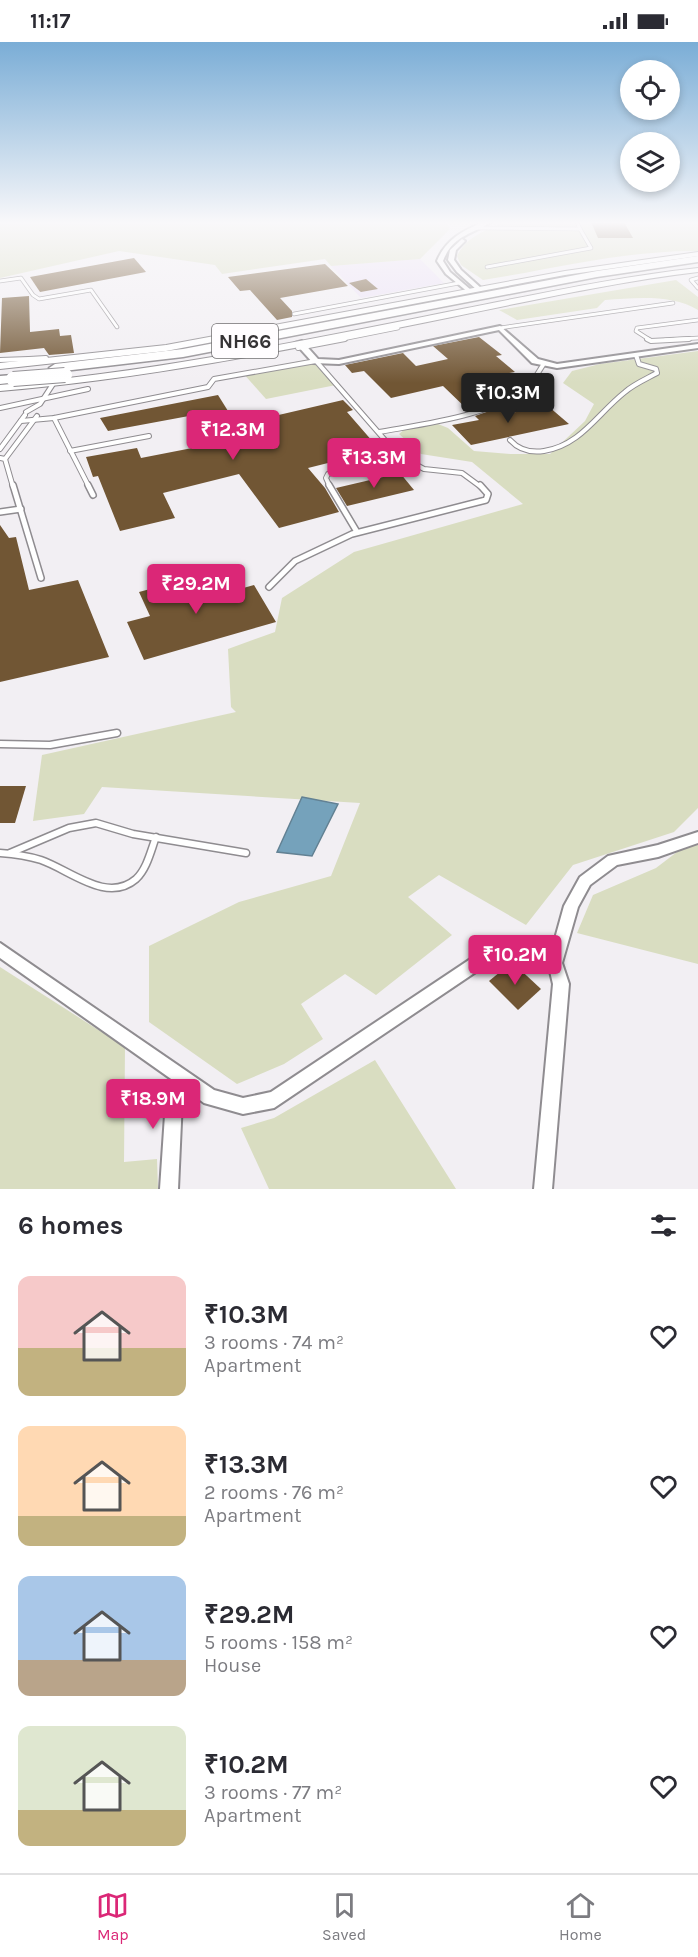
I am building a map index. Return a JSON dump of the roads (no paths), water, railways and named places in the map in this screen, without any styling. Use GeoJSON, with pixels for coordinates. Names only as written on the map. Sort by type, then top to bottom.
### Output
{"type":"FeatureCollection","features":[{"type":"Feature","properties":{"kind":"highway"},"geometry":{"type":"LineString","coordinates":[[597,276],[603,276]]}},
{"type":"Feature","properties":{"kind":"highway"},"geometry":{"type":"LineString","coordinates":[[584,287],[603,276]]}},
{"type":"Feature","properties":{"kind":"highway","name":"NH66"},"geometry":{"type":"LineString","coordinates":[[5,374],[146,366],[607,276]]}},
{"type":"Feature","properties":{"kind":"street"},"geometry":{"type":"LineString","coordinates":[[451,276],[474,290]]}},
{"type":"Feature","properties":{"kind":"street"},"geometry":{"type":"LineString","coordinates":[[463,276],[474,290]]}},
{"type":"Feature","properties":{"kind":"street"},"geometry":{"type":"LineString","coordinates":[[5,374],[29,361],[176,346],[551,276]]}},
{"type":"Feature","properties":{"kind":"street"},"geometry":{"type":"LineString","coordinates":[[0,388],[110,378],[300,346],[584,287],[651,276]]}},
{"type":"Feature","properties":{"kind":"street"},"geometry":{"type":"LineString","coordinates":[[300,346],[316,361],[354,360],[500,328],[535,361],[543,365],[557,366],[698,346]]}},
{"type":"Feature","properties":{"kind":"street"},"geometry":{"type":"LineString","coordinates":[[543,1189],[561,984],[555,963],[571,906],[585,880],[613,860],[658,851],[698,837]]}},
{"type":"Feature","properties":{"kind":"street"},"geometry":{"type":"LineString","coordinates":[[0,950],[210,1097],[243,1106],[274,1100],[498,949],[526,947],[555,963]]}},
{"type":"Feature","properties":{"kind":"street"},"geometry":{"type":"LineString","coordinates":[[169,1189],[174,1100],[183,1078]]}},
{"type":"Feature","properties":{"kind":"lane"},"geometry":{"type":"LineString","coordinates":[[0,281],[21,278],[35,298],[91,290],[117,327]]}},
{"type":"Feature","properties":{"kind":"lane"},"geometry":{"type":"LineString","coordinates":[[698,278],[691,280],[698,288]]}},
{"type":"Feature","properties":{"kind":"lane"},"geometry":{"type":"LineString","coordinates":[[294,314],[459,282]]}},
{"type":"Feature","properties":{"kind":"lane"},"geometry":{"type":"LineString","coordinates":[[500,328],[673,303]]}},
{"type":"Feature","properties":{"kind":"lane"},"geometry":{"type":"LineString","coordinates":[[698,320],[643,326],[637,328],[636,331],[651,341],[698,338]]}},
{"type":"Feature","properties":{"kind":"lane"},"geometry":{"type":"LineString","coordinates":[[510,440],[516,447],[532,452],[562,448],[575,441],[635,383],[658,372],[639,364],[636,355]]}},
{"type":"Feature","properties":{"kind":"lane"},"geometry":{"type":"LineString","coordinates":[[0,360],[29,361],[46,358]]}},
{"type":"Feature","properties":{"kind":"lane"},"geometry":{"type":"LineString","coordinates":[[21,421],[54,418],[208,387],[213,379],[316,361],[398,455],[412,467],[424,471],[461,472],[468,475],[488,494],[489,497],[402,523],[357,532],[295,561],[268,587]]}},
{"type":"Feature","properties":{"kind":"lane"},"geometry":{"type":"LineString","coordinates":[[379,432],[466,413],[508,398],[529,384],[543,365]]}},
{"type":"Feature","properties":{"kind":"lane"},"geometry":{"type":"LineString","coordinates":[[0,449],[26,414],[41,404],[53,384]]}},
{"type":"Feature","properties":{"kind":"lane"},"geometry":{"type":"LineString","coordinates":[[0,408],[41,404],[87,389]]}},
{"type":"Feature","properties":{"kind":"lane"},"geometry":{"type":"LineString","coordinates":[[38,416],[2,459],[21,509],[41,578]]}},
{"type":"Feature","properties":{"kind":"lane"},"geometry":{"type":"LineString","coordinates":[[54,418],[93,495]]}},
{"type":"Feature","properties":{"kind":"lane"},"geometry":{"type":"LineString","coordinates":[[70,451],[149,436]]}},
{"type":"Feature","properties":{"kind":"lane"},"geometry":{"type":"LineString","coordinates":[[357,532],[328,483],[326,478],[328,474],[398,455]]}},
{"type":"Feature","properties":{"kind":"lane"},"geometry":{"type":"LineString","coordinates":[[0,512],[21,509]]}},
{"type":"Feature","properties":{"kind":"lane"},"geometry":{"type":"LineString","coordinates":[[0,744],[50,745],[117,733]]}},
{"type":"Feature","properties":{"kind":"lane"},"geometry":{"type":"LineString","coordinates":[[10,854],[83,824],[96,823],[133,834],[246,853]]}},
{"type":"Feature","properties":{"kind":"lane"},"geometry":{"type":"LineString","coordinates":[[0,853],[43,861],[86,882],[112,888],[128,885],[138,877],[156,837]]}},
{"type":"Feature","properties":{"kind":"water"},"geometry":{"type":"Polygon","coordinates":[[[302,797],[338,804],[312,856],[277,852],[302,797]]]}}]}
